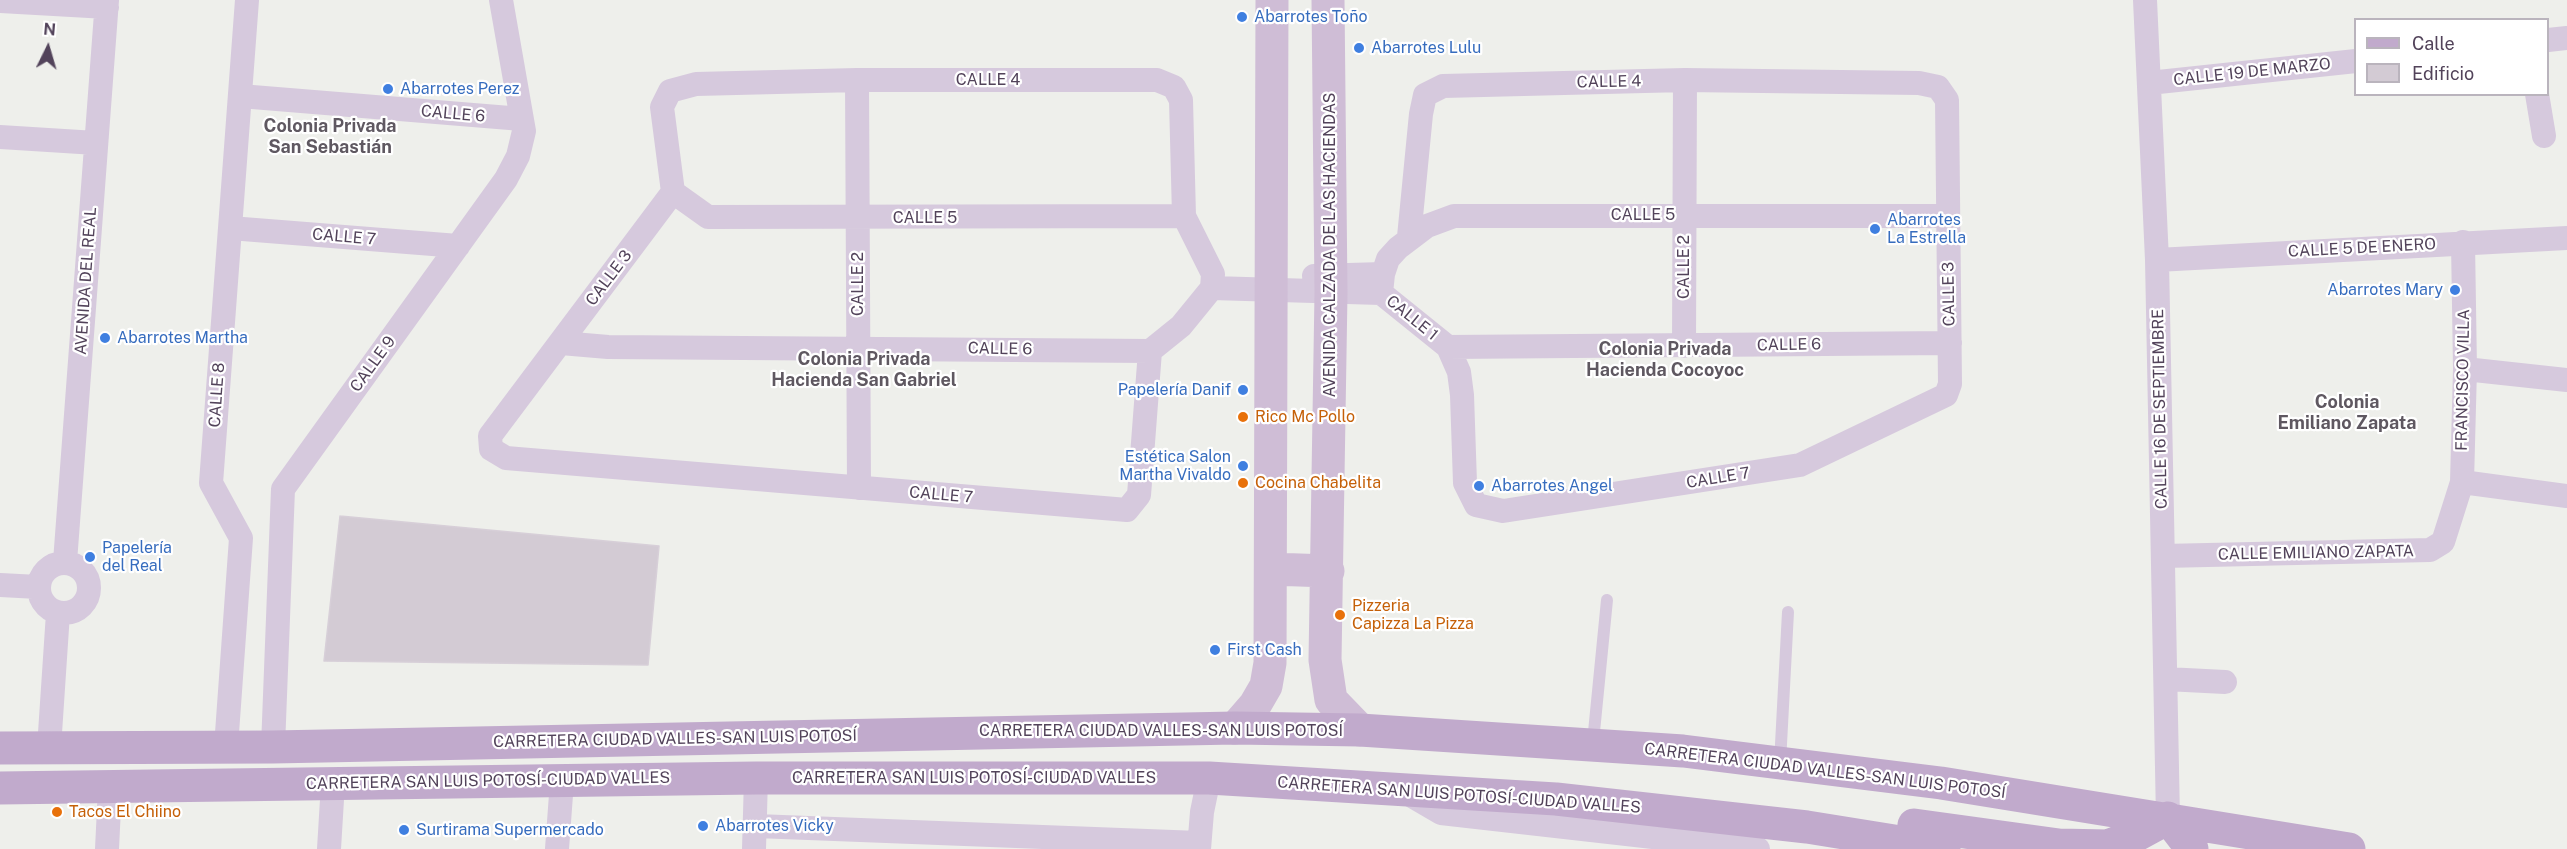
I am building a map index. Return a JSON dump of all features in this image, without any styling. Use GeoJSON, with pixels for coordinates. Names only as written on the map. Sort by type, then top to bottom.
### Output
{"type":"FeatureCollection","features":[{"type":"Feature","properties":{"kind":"main road","name":"CARRETERA CIUDAD VALLES-SAN LUIS POTOSÍ"},"geometry":{"type":"LineString","coordinates":[[18,745],[273,747],[1235,728],[1360,730],[1683,751],[1941,783],[2349,849]]}},
{"type":"Feature","properties":{"kind":"main road","name":"CARRETERA SAN LUIS POTOSÍ-CIUDAD VALLES"},"geometry":{"type":"LineString","coordinates":[[8,793],[110,786],[333,783],[756,778],[1209,778],[1556,799],[1807,827],[1940,849]]}},
{"type":"Feature","properties":{"kind":"main road"},"geometry":{"type":"LineString","coordinates":[[1807,827],[1821,819],[1842,816],[2059,845],[2107,846],[2135,836],[2168,818],[2192,849]]}},
{"type":"Feature","properties":{"kind":"street","name":"CALLE 8"},"geometry":{"type":"LineString","coordinates":[[241,538],[211,483],[247,0]]}},
{"type":"Feature","properties":{"kind":"street","name":"CALLE 9"},"geometry":{"type":"LineString","coordinates":[[273,747],[283,489],[506,179],[518,156],[524,131],[501,0]]}},
{"type":"Feature","properties":{"kind":"street"},"geometry":{"type":"LineString","coordinates":[[1235,728],[1256,705],[1266,686],[1270,663],[1272,0]]}},
{"type":"Feature","properties":{"kind":"street","name":"AVENIDA CALZADA DE LAS HACIENDAS"},"geometry":{"type":"LineString","coordinates":[[1328,0],[1331,284],[1325,660],[1329,692],[1335,706],[1360,730]]}},
{"type":"Feature","properties":{"kind":"street","name":"CALLE 16 DE SEPTIEMBRE"},"geometry":{"type":"LineString","coordinates":[[2145,0],[2157,260],[2168,818]]}},
{"type":"Feature","properties":{"kind":"street"},"geometry":{"type":"LineString","coordinates":[[0,1],[107,3]]}},
{"type":"Feature","properties":{"kind":"street","name":"AVENIDA DEL REAL"},"geometry":{"type":"LineString","coordinates":[[65,562],[107,3]]}},
{"type":"Feature","properties":{"kind":"street"},"geometry":{"type":"LineString","coordinates":[[2549,40],[2567,38]]}},
{"type":"Feature","properties":{"kind":"street","name":"CALLE 19 DE MARZO"},"geometry":{"type":"LineString","coordinates":[[2149,83],[2354,61]]}},
{"type":"Feature","properties":{"kind":"street","name":"CALLE 4"},"geometry":{"type":"LineString","coordinates":[[673,192],[662,106],[670,91],[696,84],[857,80],[1157,80],[1174,87],[1181,100],[1184,216]]}},
{"type":"Feature","properties":{"kind":"street","name":"CALLE 2"},"geometry":{"type":"LineString","coordinates":[[857,80],[859,488]]}},
{"type":"Feature","properties":{"kind":"street","name":"CALLE 4"},"geometry":{"type":"LineString","coordinates":[[1409,237],[1421,114],[1425,95],[1443,86],[1685,80],[1919,83],[1938,87]]}},
{"type":"Feature","properties":{"kind":"street","name":"CALLE 2"},"geometry":{"type":"LineString","coordinates":[[1684,346],[1685,80]]}},
{"type":"Feature","properties":{"kind":"street","name":"CALLE 3"},"geometry":{"type":"LineString","coordinates":[[1938,87],[1947,100],[1950,384],[1946,395]]}},
{"type":"Feature","properties":{"kind":"street","name":"CALLE 6"},"geometry":{"type":"LineString","coordinates":[[240,96],[522,119]]}},
{"type":"Feature","properties":{"kind":"street"},"geometry":{"type":"LineString","coordinates":[[2537,96],[2544,136]]}},
{"type":"Feature","properties":{"kind":"street"},"geometry":{"type":"LineString","coordinates":[[0,137],[96,143]]}},
{"type":"Feature","properties":{"kind":"street","name":"CALLE 3"},"geometry":{"type":"LineString","coordinates":[[491,449],[490,436],[673,192]]}},
{"type":"Feature","properties":{"kind":"street","name":"CALLE 5"},"geometry":{"type":"LineString","coordinates":[[673,192],[708,217],[1184,216]]}},
{"type":"Feature","properties":{"kind":"street"},"geometry":{"type":"LineString","coordinates":[[1150,351],[1181,326],[1213,281],[1184,216]]}},
{"type":"Feature","properties":{"kind":"street","name":"CALLE 5"},"geometry":{"type":"LineString","coordinates":[[1382,283],[1388,259],[1409,237],[1427,226],[1454,216],[1947,216]]}},
{"type":"Feature","properties":{"kind":"street","name":"CALLE 7"},"geometry":{"type":"LineString","coordinates":[[230,228],[458,246]]}},
{"type":"Feature","properties":{"kind":"street","name":"CALLE 5 DE ENERO"},"geometry":{"type":"LineString","coordinates":[[2157,260],[2567,237]]}},
{"type":"Feature","properties":{"kind":"street","name":"FRANCISCO VILLA"},"geometry":{"type":"LineString","coordinates":[[2462,482],[2465,369],[2463,242]]}},
{"type":"Feature","properties":{"kind":"street","name":"CALLE 1"},"geometry":{"type":"LineString","coordinates":[[1213,281],[1382,283],[1448,348],[1459,372],[1465,483],[1476,504]]}},
{"type":"Feature","properties":{"kind":"street","name":"CALLE 6"},"geometry":{"type":"LineString","coordinates":[[561,343],[608,347],[1150,351]]}},
{"type":"Feature","properties":{"kind":"street","name":"CALLE 6"},"geometry":{"type":"LineString","coordinates":[[1448,348],[1950,344]]}},
{"type":"Feature","properties":{"kind":"street","name":"CALLE 7"},"geometry":{"type":"LineString","coordinates":[[491,449],[506,458],[1127,510],[1140,495],[1150,351]]}},
{"type":"Feature","properties":{"kind":"street"},"geometry":{"type":"LineString","coordinates":[[2465,369],[2567,381]]}},
{"type":"Feature","properties":{"kind":"street","name":"CALLE 7"},"geometry":{"type":"LineString","coordinates":[[1476,504],[1503,511],[1800,465],[1946,395]]}},
{"type":"Feature","properties":{"kind":"street"},"geometry":{"type":"LineString","coordinates":[[2462,482],[2567,496]]}},
{"type":"Feature","properties":{"kind":"street","name":"CALLE EMILIANO ZAPATA"},"geometry":{"type":"LineString","coordinates":[[2163,556],[2430,550],[2443,542],[2462,482]]}},
{"type":"Feature","properties":{"kind":"street"},"geometry":{"type":"LineString","coordinates":[[226,747],[241,538],[280,541]]}},
{"type":"Feature","properties":{"kind":"street"},"geometry":{"type":"LineString","coordinates":[[65,562],[82,570],[89,587],[88,596],[76,610],[58,613],[46,607],[38,587],[39,580],[49,567],[65,562]]}},
{"type":"Feature","properties":{"kind":"street"},"geometry":{"type":"LineString","coordinates":[[1271,570],[1328,571]]}},
{"type":"Feature","properties":{"kind":"street"},"geometry":{"type":"LineString","coordinates":[[0,585],[38,587]]}},
{"type":"Feature","properties":{"kind":"street"},"geometry":{"type":"LineString","coordinates":[[18,745],[58,613]]}},
{"type":"Feature","properties":{"kind":"street"},"geometry":{"type":"LineString","coordinates":[[2166,679],[2225,682]]}},
{"type":"Feature","properties":{"kind":"street"},"geometry":{"type":"LineString","coordinates":[[756,778],[755,838],[1199,846],[1202,812],[1209,778]]}},
{"type":"Feature","properties":{"kind":"street"},"geometry":{"type":"LineString","coordinates":[[557,849],[562,781]]}},
{"type":"Feature","properties":{"kind":"street"},"geometry":{"type":"LineString","coordinates":[[329,849],[333,783]]}},
{"type":"Feature","properties":{"kind":"street"},"geometry":{"type":"LineString","coordinates":[[107,849],[110,786]]}},
{"type":"Feature","properties":{"kind":"street"},"geometry":{"type":"LineString","coordinates":[[1400,789],[1441,813],[1607,840],[1758,849]]}},
{"type":"Feature","properties":{"kind":"lane"},"geometry":{"type":"LineString","coordinates":[[1593,746],[1606,600]]}},
{"type":"Feature","properties":{"kind":"lane"},"geometry":{"type":"LineString","coordinates":[[1780,763],[1788,612]]}},
{"type":"Feature","properties":{"kind":"building"},"geometry":{"type":"Polygon","coordinates":[[[340,516],[659,546],[648,665],[324,661],[340,516]]]}},
{"type":"Feature","properties":{"kind":"place","name":"Abarrotes Toño"},"geometry":{"type":"Point","coordinates":[1242,17]}},
{"type":"Feature","properties":{"kind":"place","name":"Abarrotes Lulu"},"geometry":{"type":"Point","coordinates":[1359,48]}},
{"type":"Feature","properties":{"kind":"place","name":"Abarrotes Perez"},"geometry":{"type":"Point","coordinates":[388,89]}},
{"type":"Feature","properties":{"kind":"place","name":"Abarrotes La Estrella"},"geometry":{"type":"Point","coordinates":[1875,229]}},
{"type":"Feature","properties":{"kind":"place","name":"Abarrotes Mary"},"geometry":{"type":"Point","coordinates":[2455,290]}},
{"type":"Feature","properties":{"kind":"place","name":"Abarrotes Martha"},"geometry":{"type":"Point","coordinates":[105,338]}},
{"type":"Feature","properties":{"kind":"place","name":"Papelería Danif"},"geometry":{"type":"Point","coordinates":[1243,390]}},
{"type":"Feature","properties":{"kind":"place","name":"Rico Mc Pollo"},"geometry":{"type":"Point","coordinates":[1243,417]}},
{"type":"Feature","properties":{"kind":"place","name":"Estética Salon Martha Vivaldo"},"geometry":{"type":"Point","coordinates":[1243,466]}},
{"type":"Feature","properties":{"kind":"place","name":"Cocina Chabelita"},"geometry":{"type":"Point","coordinates":[1243,483]}},
{"type":"Feature","properties":{"kind":"place","name":"Abarrotes Angel"},"geometry":{"type":"Point","coordinates":[1479,486]}},
{"type":"Feature","properties":{"kind":"place","name":"Papelería del Real"},"geometry":{"type":"Point","coordinates":[90,557]}},
{"type":"Feature","properties":{"kind":"place","name":"Pizzeria Capizza La Pizza"},"geometry":{"type":"Point","coordinates":[1340,615]}},
{"type":"Feature","properties":{"kind":"place","name":"First Cash"},"geometry":{"type":"Point","coordinates":[1215,650]}},
{"type":"Feature","properties":{"kind":"place","name":"Tacos El Chiino"},"geometry":{"type":"Point","coordinates":[57,812]}},
{"type":"Feature","properties":{"kind":"place","name":"Abarrotes Vicky"},"geometry":{"type":"Point","coordinates":[703,826]}},
{"type":"Feature","properties":{"kind":"place","name":"Surtirama Supermercado"},"geometry":{"type":"Point","coordinates":[404,830]}},
{"type":"Feature","properties":{"kind":"district","name":"Colonia Privada San Sebastián"},"geometry":{"type":"Point","coordinates":[330,136]}},
{"type":"Feature","properties":{"kind":"district","name":"Colonia Privada Hacienda Cocoyoc"},"geometry":{"type":"Point","coordinates":[1665,359]}},
{"type":"Feature","properties":{"kind":"district","name":"Colonia Privada Hacienda San Gabriel"},"geometry":{"type":"Point","coordinates":[864,370]}},
{"type":"Feature","properties":{"kind":"district","name":"Colonia Emiliano Zapata"},"geometry":{"type":"Point","coordinates":[2347,412]}}]}
